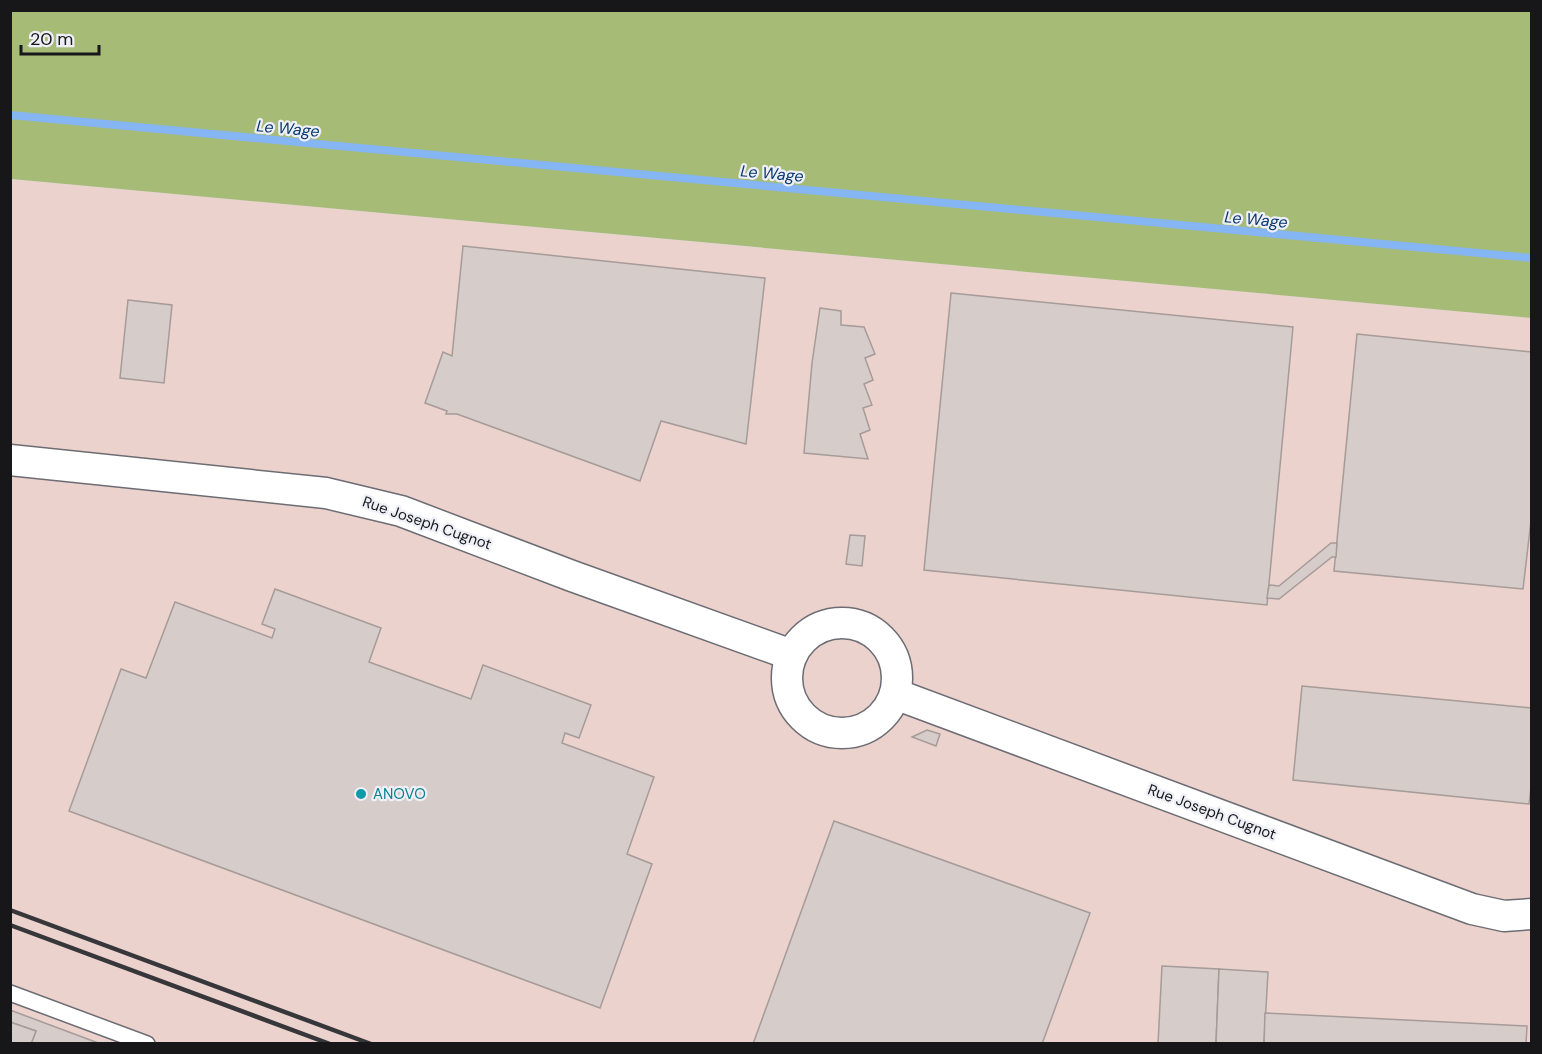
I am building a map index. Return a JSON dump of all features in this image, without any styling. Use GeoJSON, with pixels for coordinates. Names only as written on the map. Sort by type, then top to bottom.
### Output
{"type":"FeatureCollection","features":[{"type":"Feature","properties":{"kind":"street","name":"Rue Joseph Cugnot"},"geometry":{"type":"LineString","coordinates":[[10,460],[326,493],[376,503],[792,655]]}},
{"type":"Feature","properties":{"kind":"street"},"geometry":{"type":"LineString","coordinates":[[835,623],[858,625],[879,637],[893,656],[898,679],[895,694],[887,711],[866,728],[840,734],[822,730],[800,714],[790,699],[786,681],[788,663],[806,636],[819,628],[835,623]]}},
{"type":"Feature","properties":{"kind":"street","name":"Rue Joseph Cugnot"},"geometry":{"type":"LineString","coordinates":[[895,694],[1472,909],[1504,916],[1532,914]]}},
{"type":"Feature","properties":{"kind":"lane"},"geometry":{"type":"LineString","coordinates":[[10,993],[147,1044]]}},
{"type":"Feature","properties":{"kind":"shaded area"},"geometry":{"type":"Polygon","coordinates":[[[10,179],[1531,318],[1531,1043],[11,1043],[10,179]]]}},
{"type":"Feature","properties":{"kind":"green space"},"geometry":{"type":"Polygon","coordinates":[[[10,11],[1531,11],[1531,318],[11,179],[10,11]]]}},
{"type":"Feature","properties":{"kind":"building"},"geometry":{"type":"Polygon","coordinates":[[[463,246],[765,278],[746,444],[661,421],[640,481],[457,414],[446,414],[447,411],[425,403],[443,352],[452,356],[463,246]]]}},
{"type":"Feature","properties":{"kind":"building"},"geometry":{"type":"Polygon","coordinates":[[[951,293],[1293,327],[1267,605],[924,570],[951,293]]]}},
{"type":"Feature","properties":{"kind":"building"},"geometry":{"type":"Polygon","coordinates":[[[128,300],[172,305],[164,383],[120,378],[128,300]]]}},
{"type":"Feature","properties":{"kind":"building"},"geometry":{"type":"Polygon","coordinates":[[[820,308],[841,311],[841,325],[864,327],[875,354],[865,358],[873,380],[864,384],[872,405],[863,408],[870,430],[860,434],[868,459],[804,453],[812,363],[820,308]]]}},
{"type":"Feature","properties":{"kind":"building"},"geometry":{"type":"Polygon","coordinates":[[[1357,334],[1532,352],[1532,512],[1523,589],[1334,571],[1357,334]]]}},
{"type":"Feature","properties":{"kind":"building"},"geometry":{"type":"Polygon","coordinates":[[[850,535],[865,536],[862,566],[846,564],[850,535]]]}},
{"type":"Feature","properties":{"kind":"building"},"geometry":{"type":"Polygon","coordinates":[[[1331,543],[1337,543],[1336,557],[1332,557],[1279,599],[1267,598],[1269,585],[1279,586],[1331,543]]]}},
{"type":"Feature","properties":{"kind":"building","name":"ANOVO"},"geometry":{"type":"Polygon","coordinates":[[[275,589],[381,628],[369,662],[471,699],[483,665],[591,705],[579,738],[565,733],[562,743],[654,777],[627,854],[652,864],[600,1008],[69,811],[121,669],[146,678],[175,602],[272,638],[275,629],[262,624],[275,589]]]}},
{"type":"Feature","properties":{"kind":"building"},"geometry":{"type":"Polygon","coordinates":[[[1302,686],[1532,708],[1532,780],[1529,804],[1293,780],[1302,686]]]}},
{"type":"Feature","properties":{"kind":"building"},"geometry":{"type":"Polygon","coordinates":[[[927,730],[940,734],[936,746],[912,737],[927,730]]]}},
{"type":"Feature","properties":{"kind":"building"},"geometry":{"type":"Polygon","coordinates":[[[834,821],[1090,913],[1042,1044],[753,1044],[834,821]]]}},
{"type":"Feature","properties":{"kind":"building"},"geometry":{"type":"Polygon","coordinates":[[[1162,966],[1219,969],[1216,1044],[1158,1044],[1162,966]]]}},
{"type":"Feature","properties":{"kind":"building"},"geometry":{"type":"Polygon","coordinates":[[[1219,969],[1268,972],[1264,1044],[1216,1044],[1219,969]]]}},
{"type":"Feature","properties":{"kind":"building"},"geometry":{"type":"Polygon","coordinates":[[[10,1010],[101,1044],[31,1044],[36,1031],[10,1022],[10,1010]]]}},
{"type":"Feature","properties":{"kind":"building"},"geometry":{"type":"Polygon","coordinates":[[[1265,1013],[1527,1026],[1526,1044],[1264,1044],[1265,1013]]]}},
{"type":"Feature","properties":{"kind":"building"},"geometry":{"type":"Polygon","coordinates":[[[10,1022],[36,1031],[31,1044],[10,1044],[10,1022]]]}},
{"type":"Feature","properties":{"kind":"waterway","name":"Le Wage"},"geometry":{"type":"LineString","coordinates":[[10,115],[1532,258]]}},
{"type":"Feature","properties":{"kind":"railway"},"geometry":{"type":"LineString","coordinates":[[10,910],[371,1044]]}},
{"type":"Feature","properties":{"kind":"railway"},"geometry":{"type":"LineString","coordinates":[[10,925],[330,1044]]}},
{"type":"Feature","properties":{"kind":"place","name":"ANOVO"},"geometry":{"type":"Point","coordinates":[361,794]}}]}
